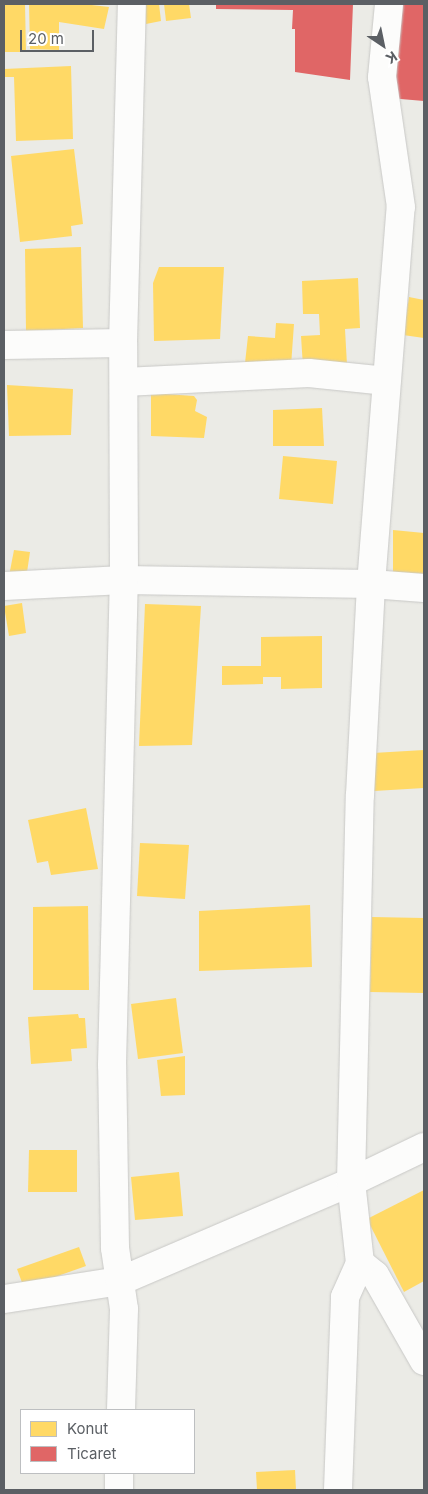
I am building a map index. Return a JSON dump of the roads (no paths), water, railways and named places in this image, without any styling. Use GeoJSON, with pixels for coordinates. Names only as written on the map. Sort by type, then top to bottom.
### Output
{"type":"FeatureCollection","features":[{"type":"Feature","properties":{"kind":"street"},"geometry":{"type":"LineString","coordinates":[[121,1409],[124,1309],[115,1248],[112,1065],[124,580],[123,343],[132,4]]}},
{"type":"Feature","properties":{"kind":"street"},"geometry":{"type":"LineString","coordinates":[[338,1490],[344,1297],[360,1263],[351,1182],[360,795],[370,584],[401,208],[382,77],[389,4]]}},
{"type":"Feature","properties":{"kind":"street"},"geometry":{"type":"LineString","coordinates":[[4,345],[123,343]]}},
{"type":"Feature","properties":{"kind":"street"},"geometry":{"type":"LineString","coordinates":[[124,382],[309,373],[387,382]]}},
{"type":"Feature","properties":{"kind":"street"},"geometry":{"type":"LineString","coordinates":[[4,586],[124,580],[370,584],[424,588]]}},
{"type":"Feature","properties":{"kind":"street"},"geometry":{"type":"LineString","coordinates":[[4,1299],[120,1281],[351,1182],[424,1147]]}},
{"type":"Feature","properties":{"kind":"street"},"geometry":{"type":"LineString","coordinates":[[360,1263],[375,1275],[424,1361]]}},
{"type":"Feature","properties":{"kind":"street"},"geometry":{"type":"LineString","coordinates":[[119,1474],[119,1490]]}}]}
